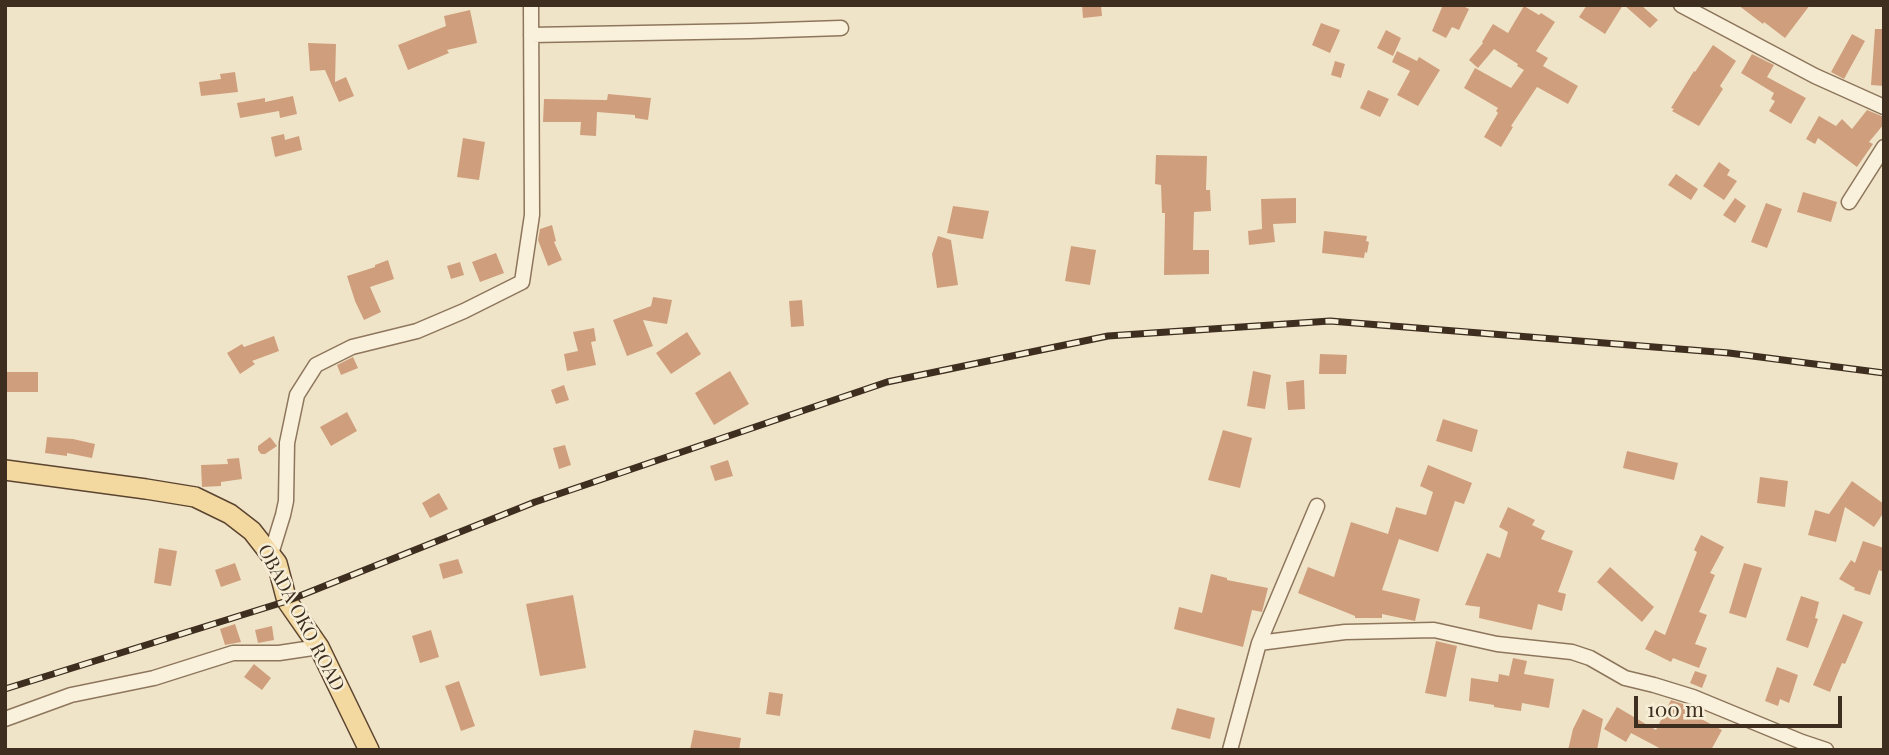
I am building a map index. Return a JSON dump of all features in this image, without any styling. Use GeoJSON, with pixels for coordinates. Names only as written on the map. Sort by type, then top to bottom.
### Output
{"type":"FeatureCollection","features":[{"type":"Feature","properties":{"kind":"main road","name":"OBADA OKO ROAD"},"geometry":{"type":"LineString","coordinates":[[5,470],[195,497],[230,514],[253,531],[271,554],[288,601],[319,648],[369,750]]}},
{"type":"Feature","properties":{"kind":"street"},"geometry":{"type":"LineString","coordinates":[[271,554],[284,515],[287,443],[297,395],[316,365],[352,347],[417,331],[522,282],[532,215],[531,5]]}},
{"type":"Feature","properties":{"kind":"street"},"geometry":{"type":"LineString","coordinates":[[1681,5],[1815,76],[1884,107]]}},
{"type":"Feature","properties":{"kind":"street"},"geometry":{"type":"LineString","coordinates":[[531,35],[841,28]]}},
{"type":"Feature","properties":{"kind":"street"},"geometry":{"type":"LineString","coordinates":[[1849,202],[1884,147]]}},
{"type":"Feature","properties":{"kind":"street"},"geometry":{"type":"LineString","coordinates":[[1230,750],[1259,643],[1317,506]]}},
{"type":"Feature","properties":{"kind":"street"},"geometry":{"type":"LineString","coordinates":[[1259,643],[1346,632],[1434,630],[1497,644],[1572,652],[1590,658],[1625,678],[1693,697],[1826,750]]}},
{"type":"Feature","properties":{"kind":"street"},"geometry":{"type":"LineString","coordinates":[[5,719],[71,695],[154,678],[233,653],[279,653],[319,648]]}},
{"type":"Feature","properties":{"kind":"building"},"geometry":{"type":"Polygon","coordinates":[[[1082,5],[1101,5],[1102,16],[1083,18],[1082,5]]]}},
{"type":"Feature","properties":{"kind":"building"},"geometry":{"type":"Polygon","coordinates":[[[1443,5],[1461,5],[1469,9],[1459,30],[1452,27],[1446,38],[1432,31],[1443,5]]]}},
{"type":"Feature","properties":{"kind":"building"},"geometry":{"type":"Polygon","coordinates":[[[1587,5],[1623,5],[1605,34],[1579,17],[1587,5]]]}},
{"type":"Feature","properties":{"kind":"building"},"geometry":{"type":"Polygon","coordinates":[[[1624,5],[1641,5],[1658,20],[1650,28],[1624,5]]]}},
{"type":"Feature","properties":{"kind":"building"},"geometry":{"type":"Polygon","coordinates":[[[1738,5],[1810,5],[1785,38],[1738,5]]]}},
{"type":"Feature","properties":{"kind":"building"},"geometry":{"type":"Polygon","coordinates":[[[1524,6],[1555,22],[1536,51],[1548,58],[1543,66],[1578,86],[1568,104],[1537,87],[1511,126],[1513,127],[1501,147],[1484,137],[1498,113],[1498,108],[1464,88],[1475,68],[1511,88],[1524,70],[1517,66],[1518,64],[1494,49],[1478,68],[1469,60],[1483,43],[1493,24],[1508,33],[1524,6]]]}},
{"type":"Feature","properties":{"kind":"building"},"geometry":{"type":"Polygon","coordinates":[[[470,10],[477,43],[447,50],[449,53],[408,70],[398,45],[446,26],[444,16],[470,10]]]}},
{"type":"Feature","properties":{"kind":"building"},"geometry":{"type":"Polygon","coordinates":[[[1321,23],[1340,30],[1330,53],[1312,45],[1321,23]]]}},
{"type":"Feature","properties":{"kind":"building"},"geometry":{"type":"Polygon","coordinates":[[[1875,29],[1884,29],[1884,86],[1871,85],[1875,29]]]}},
{"type":"Feature","properties":{"kind":"building"},"geometry":{"type":"Polygon","coordinates":[[[1386,30],[1401,38],[1393,56],[1377,48],[1386,30]]]}},
{"type":"Feature","properties":{"kind":"building"},"geometry":{"type":"Polygon","coordinates":[[[1852,34],[1865,41],[1844,79],[1831,72],[1852,34]]]}},
{"type":"Feature","properties":{"kind":"building"},"geometry":{"type":"Polygon","coordinates":[[[308,43],[336,44],[335,82],[346,77],[354,96],[339,102],[325,70],[310,71],[308,43]]]}},
{"type":"Feature","properties":{"kind":"building"},"geometry":{"type":"Polygon","coordinates":[[[1713,45],[1736,61],[1720,86],[1723,89],[1699,126],[1671,108],[1713,45]]]}},
{"type":"Feature","properties":{"kind":"building"},"geometry":{"type":"Polygon","coordinates":[[[1397,51],[1417,61],[1419,57],[1440,70],[1418,106],[1397,95],[1410,71],[1392,62],[1397,51]]]}},
{"type":"Feature","properties":{"kind":"building"},"geometry":{"type":"Polygon","coordinates":[[[1752,54],[1774,65],[1767,77],[1806,98],[1791,124],[1769,111],[1775,101],[1771,99],[1774,93],[1741,73],[1752,54]]]}},
{"type":"Feature","properties":{"kind":"building"},"geometry":{"type":"Polygon","coordinates":[[[1335,61],[1345,64],[1341,78],[1331,75],[1335,61]]]}},
{"type":"Feature","properties":{"kind":"building"},"geometry":{"type":"Polygon","coordinates":[[[235,72],[238,92],[201,96],[199,82],[221,79],[220,74],[235,72]]]}},
{"type":"Feature","properties":{"kind":"building"},"geometry":{"type":"Polygon","coordinates":[[[1368,90],[1389,99],[1380,117],[1360,108],[1368,90]]]}},
{"type":"Feature","properties":{"kind":"building"},"geometry":{"type":"Polygon","coordinates":[[[608,94],[651,98],[648,120],[635,118],[635,115],[597,112],[596,136],[580,135],[581,122],[543,122],[544,99],[607,100],[608,94]]]}},
{"type":"Feature","properties":{"kind":"building"},"geometry":{"type":"Polygon","coordinates":[[[293,96],[297,114],[280,118],[279,111],[240,118],[237,103],[265,98],[265,102],[293,96]]]}},
{"type":"Feature","properties":{"kind":"building"},"geometry":{"type":"Polygon","coordinates":[[[1867,110],[1884,117],[1884,124],[1869,142],[1873,144],[1857,167],[1818,138],[1815,144],[1806,139],[1819,116],[1836,126],[1842,119],[1852,129],[1867,110]]]}},
{"type":"Feature","properties":{"kind":"building"},"geometry":{"type":"Polygon","coordinates":[[[284,134],[285,140],[299,136],[302,150],[275,157],[271,137],[284,134]]]}},
{"type":"Feature","properties":{"kind":"building"},"geometry":{"type":"Polygon","coordinates":[[[463,138],[485,142],[479,180],[457,177],[463,138]]]}},
{"type":"Feature","properties":{"kind":"building"},"geometry":{"type":"Polygon","coordinates":[[[1156,155],[1207,156],[1206,190],[1210,190],[1211,211],[1194,212],[1193,250],[1209,250],[1209,274],[1164,275],[1165,213],[1162,213],[1161,185],[1155,184],[1156,155]]]}},
{"type":"Feature","properties":{"kind":"building"},"geometry":{"type":"Polygon","coordinates":[[[1719,162],[1730,170],[1727,175],[1737,181],[1724,200],[1703,186],[1719,162]]]}},
{"type":"Feature","properties":{"kind":"building"},"geometry":{"type":"Polygon","coordinates":[[[1676,174],[1698,189],[1691,200],[1668,185],[1676,174]]]}},
{"type":"Feature","properties":{"kind":"building"},"geometry":{"type":"Polygon","coordinates":[[[1803,192],[1837,202],[1831,222],[1797,212],[1803,192]]]}},
{"type":"Feature","properties":{"kind":"building"},"geometry":{"type":"Polygon","coordinates":[[[1296,198],[1296,223],[1273,224],[1275,242],[1249,245],[1248,231],[1262,229],[1261,199],[1296,198]]]}},
{"type":"Feature","properties":{"kind":"building"},"geometry":{"type":"Polygon","coordinates":[[[1735,198],[1746,206],[1735,223],[1723,215],[1735,198]]]}},
{"type":"Feature","properties":{"kind":"building"},"geometry":{"type":"Polygon","coordinates":[[[1766,203],[1782,209],[1767,248],[1751,242],[1766,203]]]}},
{"type":"Feature","properties":{"kind":"building"},"geometry":{"type":"Polygon","coordinates":[[[953,206],[989,211],[983,239],[947,233],[953,206]]]}},
{"type":"Feature","properties":{"kind":"building"},"geometry":{"type":"Polygon","coordinates":[[[552,225],[556,241],[554,242],[562,260],[548,266],[538,240],[540,229],[552,225]]]}},
{"type":"Feature","properties":{"kind":"building"},"geometry":{"type":"Polygon","coordinates":[[[1324,231],[1367,236],[1367,253],[1365,252],[1364,258],[1322,253],[1324,231]]]}},
{"type":"Feature","properties":{"kind":"building"},"geometry":{"type":"Polygon","coordinates":[[[938,236],[951,240],[958,285],[937,288],[932,254],[938,236]]]}},
{"type":"Feature","properties":{"kind":"building"},"geometry":{"type":"Polygon","coordinates":[[[1071,246],[1096,250],[1090,285],[1065,281],[1071,246]]]}},
{"type":"Feature","properties":{"kind":"building"},"geometry":{"type":"Polygon","coordinates":[[[496,253],[504,273],[480,282],[472,262],[496,253]]]}},
{"type":"Feature","properties":{"kind":"building"},"geometry":{"type":"Polygon","coordinates":[[[388,260],[394,279],[370,287],[381,312],[364,320],[347,276],[388,260]]]}},
{"type":"Feature","properties":{"kind":"building"},"geometry":{"type":"Polygon","coordinates":[[[460,262],[464,275],[451,279],[447,266],[460,262]]]}},
{"type":"Feature","properties":{"kind":"building"},"geometry":{"type":"Polygon","coordinates":[[[653,297],[672,300],[667,324],[643,320],[653,346],[627,356],[613,320],[651,306],[653,297]]]}},
{"type":"Feature","properties":{"kind":"building"},"geometry":{"type":"Polygon","coordinates":[[[802,300],[804,326],[791,327],[789,301],[802,300]]]}},
{"type":"Feature","properties":{"kind":"building"},"geometry":{"type":"Polygon","coordinates":[[[594,328],[596,341],[591,342],[596,365],[567,371],[564,354],[578,351],[573,332],[594,328]]]}},
{"type":"Feature","properties":{"kind":"building"},"geometry":{"type":"Polygon","coordinates":[[[687,332],[701,354],[671,374],[656,353],[687,332]]]}},
{"type":"Feature","properties":{"kind":"building"},"geometry":{"type":"Polygon","coordinates":[[[274,336],[279,351],[252,361],[255,364],[240,374],[227,353],[242,344],[244,347],[274,336]]]}},
{"type":"Feature","properties":{"kind":"building"},"geometry":{"type":"Polygon","coordinates":[[[1320,354],[1347,355],[1346,374],[1319,374],[1320,354]]]}},
{"type":"Feature","properties":{"kind":"building"},"geometry":{"type":"Polygon","coordinates":[[[353,357],[358,368],[341,375],[337,365],[353,357]]]}},
{"type":"Feature","properties":{"kind":"building"},"geometry":{"type":"Polygon","coordinates":[[[730,371],[749,404],[714,425],[695,393],[730,371]]]}},
{"type":"Feature","properties":{"kind":"building"},"geometry":{"type":"Polygon","coordinates":[[[1253,371],[1271,375],[1265,409],[1247,406],[1253,371]]]}},
{"type":"Feature","properties":{"kind":"building"},"geometry":{"type":"Polygon","coordinates":[[[5,372],[38,372],[38,392],[5,392],[5,372]]]}},
{"type":"Feature","properties":{"kind":"building"},"geometry":{"type":"Polygon","coordinates":[[[1304,380],[1305,409],[1288,410],[1286,382],[1304,380]]]}},
{"type":"Feature","properties":{"kind":"building"},"geometry":{"type":"Polygon","coordinates":[[[564,385],[569,400],[556,404],[551,390],[564,385]]]}},
{"type":"Feature","properties":{"kind":"building"},"geometry":{"type":"Polygon","coordinates":[[[347,412],[357,431],[331,446],[320,427],[347,412]]]}},
{"type":"Feature","properties":{"kind":"building"},"geometry":{"type":"Polygon","coordinates":[[[1443,419],[1478,430],[1472,452],[1436,441],[1443,419]]]}},
{"type":"Feature","properties":{"kind":"building"},"geometry":{"type":"Polygon","coordinates":[[[1223,430],[1252,438],[1240,488],[1208,480],[1223,430]]]}},
{"type":"Feature","properties":{"kind":"building"},"geometry":{"type":"Polygon","coordinates":[[[47,437],[95,444],[92,458],[67,453],[67,456],[45,453],[47,437]]]}},
{"type":"Feature","properties":{"kind":"building"},"geometry":{"type":"Polygon","coordinates":[[[270,437],[277,446],[261,454],[258,446],[270,437]]]}},
{"type":"Feature","properties":{"kind":"building"},"geometry":{"type":"Polygon","coordinates":[[[565,445],[571,465],[559,469],[553,448],[565,445]]]}},
{"type":"Feature","properties":{"kind":"building"},"geometry":{"type":"Polygon","coordinates":[[[1627,451],[1678,463],[1674,480],[1623,468],[1627,451]]]}},
{"type":"Feature","properties":{"kind":"building"},"geometry":{"type":"Polygon","coordinates":[[[239,458],[242,479],[221,482],[221,486],[202,487],[201,465],[228,464],[227,459],[239,458]]]}},
{"type":"Feature","properties":{"kind":"building"},"geometry":{"type":"Polygon","coordinates":[[[728,460],[733,476],[715,481],[710,466],[728,460]]]}},
{"type":"Feature","properties":{"kind":"building"},"geometry":{"type":"Polygon","coordinates":[[[1428,465],[1472,483],[1464,504],[1455,501],[1438,552],[1399,539],[1382,590],[1420,599],[1415,621],[1382,614],[1382,618],[1355,618],[1298,593],[1308,567],[1334,577],[1351,522],[1388,534],[1396,507],[1426,515],[1433,492],[1420,486],[1428,465]]]}},
{"type":"Feature","properties":{"kind":"building"},"geometry":{"type":"Polygon","coordinates":[[[1760,477],[1788,481],[1785,507],[1757,503],[1760,477]]]}},
{"type":"Feature","properties":{"kind":"building"},"geometry":{"type":"Polygon","coordinates":[[[1852,481],[1884,504],[1884,512],[1874,527],[1845,507],[1836,542],[1808,535],[1815,510],[1829,514],[1852,481]]]}},
{"type":"Feature","properties":{"kind":"building"},"geometry":{"type":"Polygon","coordinates":[[[439,493],[448,509],[430,518],[422,503],[439,493]]]}},
{"type":"Feature","properties":{"kind":"building"},"geometry":{"type":"Polygon","coordinates":[[[1508,507],[1535,520],[1532,525],[1545,531],[1541,539],[1573,551],[1558,592],[1566,594],[1562,611],[1538,604],[1532,630],[1479,618],[1480,607],[1465,605],[1487,553],[1500,558],[1508,532],[1499,527],[1508,507]]]}},
{"type":"Feature","properties":{"kind":"building"},"geometry":{"type":"Polygon","coordinates":[[[1701,535],[1724,547],[1710,573],[1715,575],[1699,612],[1707,615],[1695,644],[1707,648],[1699,668],[1673,658],[1671,662],[1645,649],[1655,630],[1665,635],[1701,535]]]}},
{"type":"Feature","properties":{"kind":"building"},"geometry":{"type":"Polygon","coordinates":[[[1863,541],[1884,548],[1884,572],[1879,570],[1870,595],[1854,590],[1855,588],[1839,579],[1851,560],[1855,563],[1863,541]]]}},
{"type":"Feature","properties":{"kind":"building"},"geometry":{"type":"Polygon","coordinates":[[[159,548],[177,551],[171,586],[154,583],[159,548]]]}},
{"type":"Feature","properties":{"kind":"building"},"geometry":{"type":"Polygon","coordinates":[[[458,559],[463,573],[443,579],[439,564],[458,559]]]}},
{"type":"Feature","properties":{"kind":"building"},"geometry":{"type":"Polygon","coordinates":[[[235,563],[241,580],[221,587],[215,570],[235,563]]]}},
{"type":"Feature","properties":{"kind":"building"},"geometry":{"type":"Polygon","coordinates":[[[1744,563],[1762,568],[1746,618],[1729,613],[1744,563]]]}},
{"type":"Feature","properties":{"kind":"building"},"geometry":{"type":"Polygon","coordinates":[[[1610,567],[1654,607],[1642,622],[1597,582],[1610,567]]]}},
{"type":"Feature","properties":{"kind":"building"},"geometry":{"type":"Polygon","coordinates":[[[1211,574],[1268,588],[1262,612],[1252,610],[1243,647],[1174,629],[1179,607],[1202,613],[1211,574]]]}},
{"type":"Feature","properties":{"kind":"building"},"geometry":{"type":"Polygon","coordinates":[[[573,595],[586,668],[540,676],[526,604],[573,595]]]}},
{"type":"Feature","properties":{"kind":"building"},"geometry":{"type":"Polygon","coordinates":[[[1801,596],[1819,602],[1815,618],[1818,619],[1808,648],[1786,640],[1801,596]]]}},
{"type":"Feature","properties":{"kind":"building"},"geometry":{"type":"Polygon","coordinates":[[[1843,614],[1863,622],[1830,692],[1813,685],[1843,614]]]}},
{"type":"Feature","properties":{"kind":"building"},"geometry":{"type":"Polygon","coordinates":[[[235,624],[241,642],[225,645],[220,629],[235,624]]]}},
{"type":"Feature","properties":{"kind":"building"},"geometry":{"type":"Polygon","coordinates":[[[272,626],[274,640],[258,643],[255,630],[272,626]]]}},
{"type":"Feature","properties":{"kind":"building"},"geometry":{"type":"Polygon","coordinates":[[[431,630],[439,657],[420,663],[412,636],[431,630]]]}},
{"type":"Feature","properties":{"kind":"building"},"geometry":{"type":"Polygon","coordinates":[[[1436,641],[1457,646],[1446,697],[1425,693],[1436,641]]]}},
{"type":"Feature","properties":{"kind":"building"},"geometry":{"type":"Polygon","coordinates":[[[1513,658],[1527,661],[1524,674],[1554,679],[1549,708],[1522,703],[1521,711],[1469,701],[1471,678],[1498,682],[1499,674],[1509,676],[1513,658]]]}},
{"type":"Feature","properties":{"kind":"building"},"geometry":{"type":"Polygon","coordinates":[[[254,664],[271,678],[262,690],[244,677],[254,664]]]}},
{"type":"Feature","properties":{"kind":"building"},"geometry":{"type":"Polygon","coordinates":[[[1777,667],[1798,675],[1789,703],[1780,699],[1778,706],[1765,701],[1777,667]]]}},
{"type":"Feature","properties":{"kind":"building"},"geometry":{"type":"Polygon","coordinates":[[[1695,671],[1707,675],[1702,688],[1690,683],[1695,671]]]}},
{"type":"Feature","properties":{"kind":"building"},"geometry":{"type":"Polygon","coordinates":[[[459,681],[475,726],[461,731],[445,686],[459,681]]]}},
{"type":"Feature","properties":{"kind":"building"},"geometry":{"type":"Polygon","coordinates":[[[769,692],[783,694],[780,716],[766,714],[769,692]]]}},
{"type":"Feature","properties":{"kind":"building"},"geometry":{"type":"Polygon","coordinates":[[[1671,700],[1695,708],[1692,714],[1722,730],[1711,750],[1663,750],[1631,733],[1626,742],[1604,729],[1617,707],[1656,730],[1671,700]]]}},
{"type":"Feature","properties":{"kind":"building"},"geometry":{"type":"Polygon","coordinates":[[[1177,708],[1215,718],[1210,739],[1171,729],[1177,708]]]}},
{"type":"Feature","properties":{"kind":"building"},"geometry":{"type":"Polygon","coordinates":[[[1583,709],[1603,719],[1597,750],[1568,750],[1573,729],[1583,709]]]}},
{"type":"Feature","properties":{"kind":"building"},"geometry":{"type":"Polygon","coordinates":[[[694,730],[741,738],[739,750],[690,750],[694,730]]]}},
{"type":"Feature","properties":{"kind":"railway"},"geometry":{"type":"LineString","coordinates":[[5,689],[287,601],[535,502],[887,382],[1108,336],[1330,321],[1729,353],[1884,373]]}}]}
